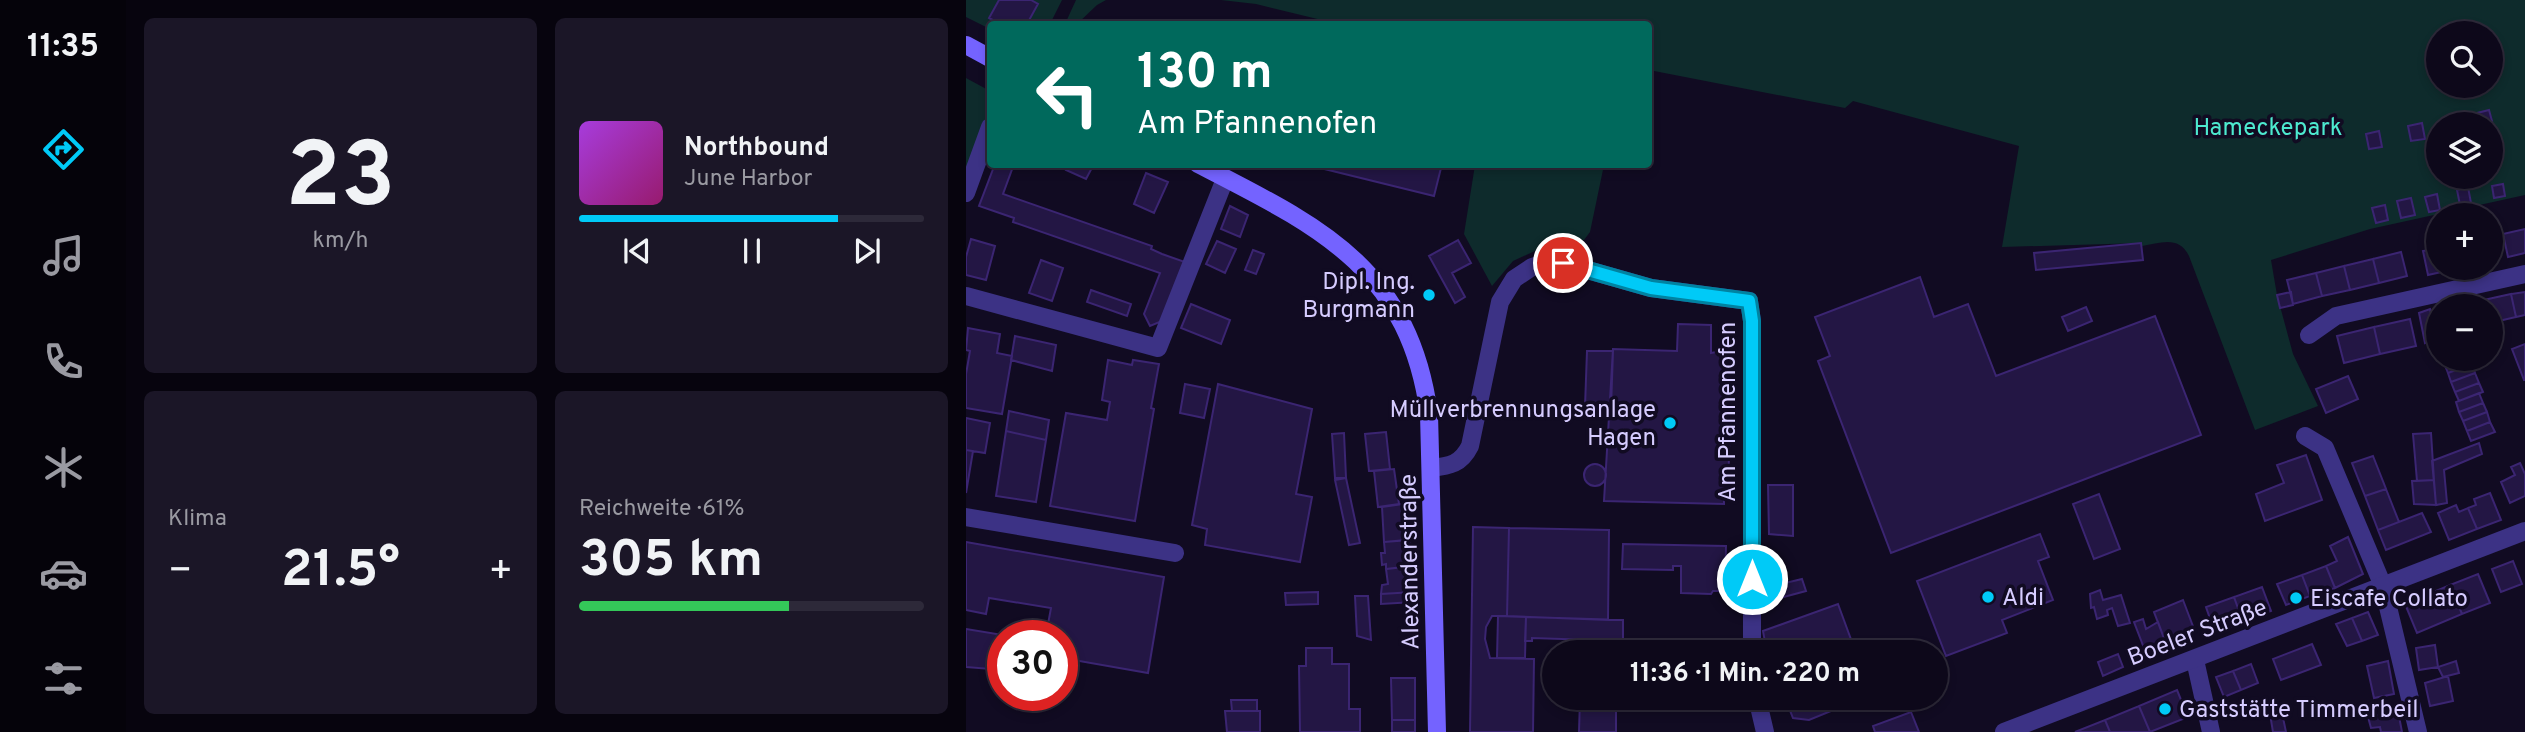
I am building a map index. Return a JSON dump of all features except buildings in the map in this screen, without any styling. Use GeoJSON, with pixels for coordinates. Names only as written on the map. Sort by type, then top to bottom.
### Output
{"type":"FeatureCollection","features":[{"type":"Feature","properties":{"kind":"main road"},"geometry":{"type":"LineString","coordinates":[[966,45],[987,56]]}},
{"type":"Feature","properties":{"kind":"main road","name":"Alexanderstraße"},"geometry":{"type":"LineString","coordinates":[[1205,168],[1315,227],[1357,262],[1378,285],[1404,328],[1419,366],[1429,414],[1437,732]]}},
{"type":"Feature","properties":{"kind":"street"},"geometry":{"type":"LineString","coordinates":[[966,192],[987,135]]}},
{"type":"Feature","properties":{"kind":"street"},"geometry":{"type":"LineString","coordinates":[[966,296],[1158,348],[1225,179]]}},
{"type":"Feature","properties":{"kind":"street","name":"Am Pfannenofen"},"geometry":{"type":"LineString","coordinates":[[1431,468],[1451,466],[1464,458],[1470,446],[1500,302],[1514,279],[1532,267],[1544,263],[1563,263],[1651,288],[1749,301],[1752,321],[1752,640]]}},
{"type":"Feature","properties":{"kind":"street"},"geometry":{"type":"LineString","coordinates":[[2309,335],[2336,316],[2525,274]]}},
{"type":"Feature","properties":{"kind":"street"},"geometry":{"type":"LineString","coordinates":[[2305,436],[2325,448],[2383,586],[2417,732]]}},
{"type":"Feature","properties":{"kind":"street"},"geometry":{"type":"LineString","coordinates":[[966,516],[1175,553]]}},
{"type":"Feature","properties":{"kind":"street","name":"Boeler Straße"},"geometry":{"type":"LineString","coordinates":[[2004,732],[2525,531]]}},
{"type":"Feature","properties":{"kind":"street"},"geometry":{"type":"LineString","coordinates":[[2195,660],[2211,732]]}},
{"type":"Feature","properties":{"kind":"street"},"geometry":{"type":"LineString","coordinates":[[1760,710],[1765,732]]}},
{"type":"Feature","properties":{"kind":"green space"},"geometry":{"type":"Polygon","coordinates":[[[966,0],[1062,0],[1052,21],[987,21],[987,28],[966,17],[966,0]]]}},
{"type":"Feature","properties":{"kind":"green space"},"geometry":{"type":"Polygon","coordinates":[[[1076,0],[1106,0],[1080,21],[1066,21],[1076,0]]]}},
{"type":"Feature","properties":{"kind":"green space","name":"Hameckepark"},"geometry":{"type":"Polygon","coordinates":[[[1221,0],[2525,0],[2525,195],[2489,203],[2426,203],[2426,217],[2370,229],[2271,260],[2277,295],[2293,354],[2318,406],[2255,430],[2189,256],[2180,245],[2162,242],[2142,246],[2141,243],[2002,247],[2019,146],[1853,101],[1845,108],[1652,71],[1652,21],[1326,21],[1256,4],[1221,0]]]}},
{"type":"Feature","properties":{"kind":"green space"},"geometry":{"type":"Polygon","coordinates":[[[966,78],[987,89],[987,115],[966,175],[966,78]]]}},
{"type":"Feature","properties":{"kind":"green space"},"geometry":{"type":"Polygon","coordinates":[[[1475,168],[1603,168],[1590,232],[1584,240],[1546,246],[1513,261],[1492,286],[1464,234],[1475,168]]]}},
{"type":"Feature","properties":{"kind":"place","name":"Dipl. Ing. Burgmann"},"geometry":{"type":"Point","coordinates":[1429,295]}},
{"type":"Feature","properties":{"kind":"place","name":"Müllverbrennungsanlage Hagen"},"geometry":{"type":"Point","coordinates":[1670,423]}},
{"type":"Feature","properties":{"kind":"place","name":"Aldi"},"geometry":{"type":"Point","coordinates":[1988,597]}},
{"type":"Feature","properties":{"kind":"place","name":"Eiscafe Collato"},"geometry":{"type":"Point","coordinates":[2296,598]}},
{"type":"Feature","properties":{"kind":"place","name":"Gaststätte Timmerbeil"},"geometry":{"type":"Point","coordinates":[2165,709]}},
{"type":"Feature","properties":{"kind":"route"},"geometry":{"type":"LineString","coordinates":[[1563,263],[1651,288],[1728,296],[1749,301],[1752,321],[1752,579]]}}]}
